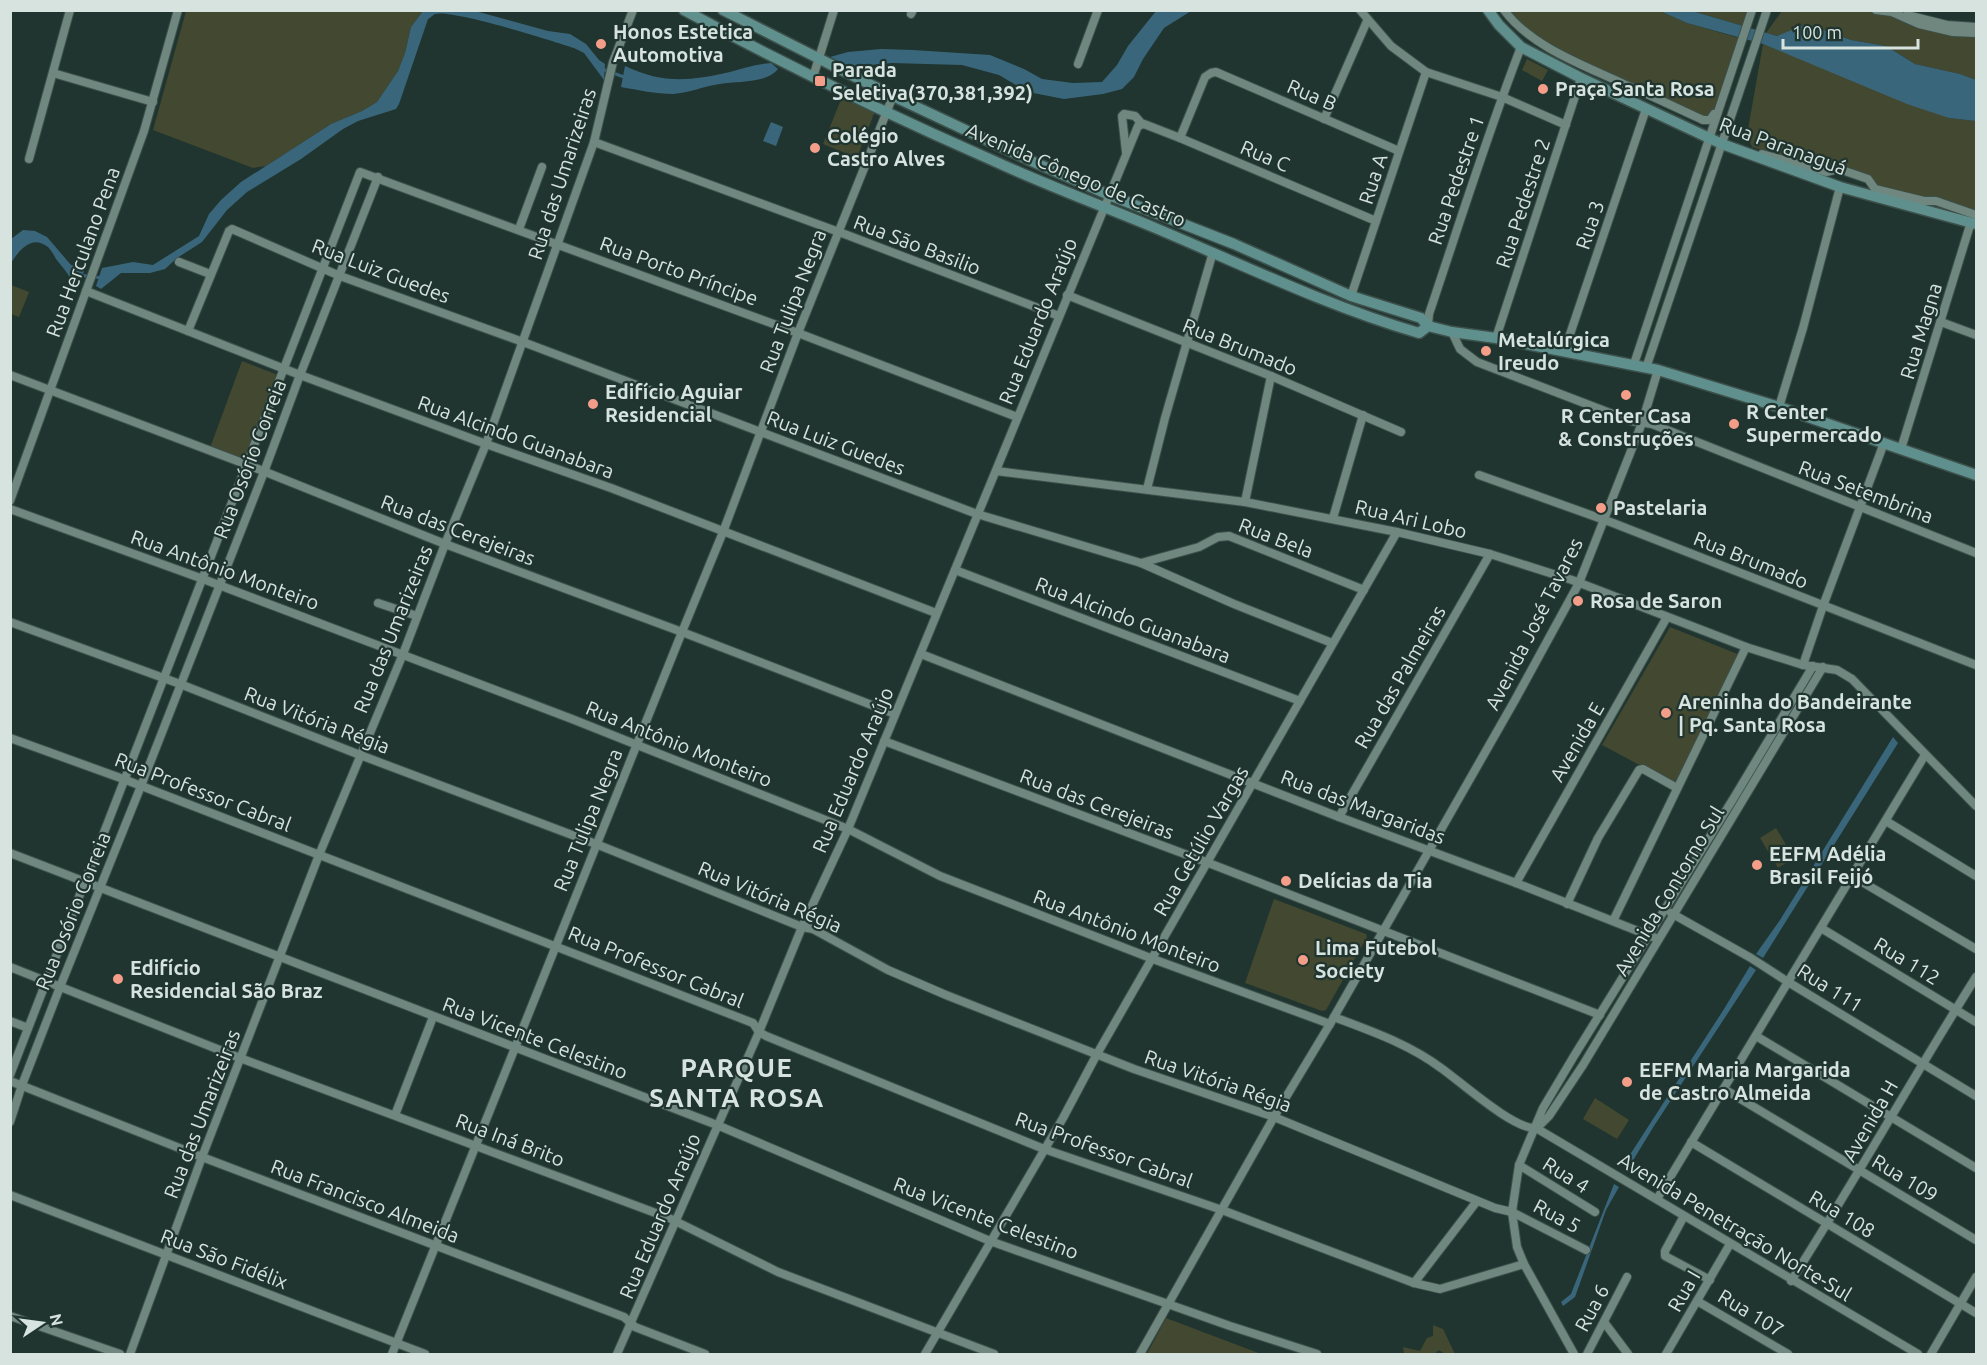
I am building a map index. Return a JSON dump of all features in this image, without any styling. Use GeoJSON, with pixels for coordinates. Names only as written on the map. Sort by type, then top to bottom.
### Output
{"type":"FeatureCollection","features":[{"type":"Feature","properties":{"kind":"main road","name":"Avenida Cônego de Castro"},"geometry":{"type":"LineString","coordinates":[[684,10],[813,77],[996,162],[1229,258],[1347,310],[1419,333],[1428,326]]}},
{"type":"Feature","properties":{"kind":"main road","name":"Avenida Cônego de Castro"},"geometry":{"type":"LineString","coordinates":[[723,10],[893,96],[1029,160],[1109,195],[1234,244],[1351,296],[1420,318],[1428,326],[1658,370],[1779,407],[1977,474]]}},
{"type":"Feature","properties":{"kind":"main road","name":"Rua Paranaguá"},"geometry":{"type":"LineString","coordinates":[[1488,10],[1521,47],[1581,78],[1710,138],[1840,187],[1975,220]]}},
{"type":"Feature","properties":{"kind":"main road"},"geometry":{"type":"LineString","coordinates":[[1229,258],[1234,244]]}},
{"type":"Feature","properties":{"kind":"main road"},"geometry":{"type":"LineString","coordinates":[[1347,310],[1351,296]]}},
{"type":"Feature","properties":{"kind":"street"},"geometry":{"type":"LineString","coordinates":[[29,159],[70,10]]}},
{"type":"Feature","properties":{"kind":"street","name":"Rua Herculano Pena"},"geometry":{"type":"LineString","coordinates":[[10,501],[144,131],[178,10]]}},
{"type":"Feature","properties":{"kind":"street","name":"Rua das Umarizeiras"},"geometry":{"type":"LineString","coordinates":[[130,1354],[202,1157],[319,855],[403,654],[486,444],[594,142],[613,63],[633,10]]}},
{"type":"Feature","properties":{"kind":"street"},"geometry":{"type":"LineString","coordinates":[[813,77],[834,10]]}},
{"type":"Feature","properties":{"kind":"street"},"geometry":{"type":"LineString","coordinates":[[1078,64],[1098,10]]}},
{"type":"Feature","properties":{"kind":"street"},"geometry":{"type":"LineString","coordinates":[[1360,10],[1391,46],[1426,72],[1502,97],[1566,125]]}},
{"type":"Feature","properties":{"kind":"street"},"geometry":{"type":"LineString","coordinates":[[1504,10],[1524,32],[1535,40],[1706,121],[1713,118],[1734,61]]}},
{"type":"Feature","properties":{"kind":"street"},"geometry":{"type":"LineString","coordinates":[[1634,364],[1710,138],[1750,10]]}},
{"type":"Feature","properties":{"kind":"street"},"geometry":{"type":"LineString","coordinates":[[1646,368],[1767,10]]}},
{"type":"Feature","properties":{"kind":"street"},"geometry":{"type":"LineString","coordinates":[[1876,10],[1892,12],[1918,24],[1953,32],[1977,33]]}},
{"type":"Feature","properties":{"kind":"street"},"geometry":{"type":"LineString","coordinates":[[1900,10],[1947,25],[1977,27]]}},
{"type":"Feature","properties":{"kind":"street"},"geometry":{"type":"LineString","coordinates":[[1324,119],[1368,21]]}},
{"type":"Feature","properties":{"kind":"street","name":"Rua Pedestre 1"},"geometry":{"type":"LineString","coordinates":[[1428,326],[1429,314],[1521,47]]}},
{"type":"Feature","properties":{"kind":"street","name":"Rua A"},"geometry":{"type":"LineString","coordinates":[[1351,296],[1426,72]]}},
{"type":"Feature","properties":{"kind":"street"},"geometry":{"type":"LineString","coordinates":[[52,73],[153,102]]}},
{"type":"Feature","properties":{"kind":"street","name":"Rua B"},"geometry":{"type":"LineString","coordinates":[[1180,138],[1205,77],[1212,73],[1219,73],[1399,151]]}},
{"type":"Feature","properties":{"kind":"street","name":"Rua Pedestre 2"},"geometry":{"type":"LineString","coordinates":[[1496,338],[1581,78]]}},
{"type":"Feature","properties":{"kind":"street","name":"Rua Tulipa Negra"},"geometry":{"type":"LineString","coordinates":[[392,1354],[723,532],[798,333],[893,96]]}},
{"type":"Feature","properties":{"kind":"street","name":"Rua 3"},"geometry":{"type":"LineString","coordinates":[[1564,352],[1646,109]]}},
{"type":"Feature","properties":{"kind":"street","name":"Rua C"},"geometry":{"type":"LineString","coordinates":[[1126,152],[1122,116],[1130,114],[1135,116],[1141,124],[1180,138],[1377,221]]}},
{"type":"Feature","properties":{"kind":"street","name":"Rua Eduardo Araújo"},"geometry":{"type":"LineString","coordinates":[[617,1354],[677,1222],[802,927],[848,829],[1126,152],[1141,124]]}},
{"type":"Feature","properties":{"kind":"street","name":"Rua São Basilio"},"geometry":{"type":"LineString","coordinates":[[594,142],[1059,316]]}},
{"type":"Feature","properties":{"kind":"street"},"geometry":{"type":"LineString","coordinates":[[1723,142],[1826,172],[1839,169],[1868,179],[1875,189],[1924,201],[1936,201],[1975,220]]}},
{"type":"Feature","properties":{"kind":"street"},"geometry":{"type":"LineString","coordinates":[[519,229],[542,167]]}},
{"type":"Feature","properties":{"kind":"street","name":"Rua Porto Príncipe"},"geometry":{"type":"LineString","coordinates":[[362,171],[1017,417]]}},
{"type":"Feature","properties":{"kind":"street","name":"Rua Osório Correia"},"geometry":{"type":"LineString","coordinates":[[10,1075],[248,465],[283,368],[359,173],[362,171]]}},
{"type":"Feature","properties":{"kind":"street","name":"Rua Osório Correia"},"geometry":{"type":"LineString","coordinates":[[10,1122],[60,987],[141,786],[378,177]]}},
{"type":"Feature","properties":{"kind":"street"},"geometry":{"type":"LineString","coordinates":[[1779,407],[1809,306],[1840,187]]}},
{"type":"Feature","properties":{"kind":"street","name":"Rua Magna"},"geometry":{"type":"LineString","coordinates":[[1901,449],[1975,220]]}},
{"type":"Feature","properties":{"kind":"street","name":"Rua Luiz Guedes"},"geometry":{"type":"LineString","coordinates":[[188,331],[210,273],[232,229],[340,276],[523,342],[977,514],[1141,563],[1234,604],[1332,643]]}},
{"type":"Feature","properties":{"kind":"street"},"geometry":{"type":"LineString","coordinates":[[1147,489],[1165,418],[1214,252]]}},
{"type":"Feature","properties":{"kind":"street"},"geometry":{"type":"LineString","coordinates":[[179,262],[210,273]]}},
{"type":"Feature","properties":{"kind":"street","name":"Rua Alcindo Guanabara"},"geometry":{"type":"LineString","coordinates":[[86,288],[300,375],[611,488],[936,613]]}},
{"type":"Feature","properties":{"kind":"street","name":"Rua Brumado"},"geometry":{"type":"LineString","coordinates":[[1067,294],[1271,376],[1401,432]]}},
{"type":"Feature","properties":{"kind":"street"},"geometry":{"type":"LineString","coordinates":[[1941,322],[1977,334]]}},
{"type":"Feature","properties":{"kind":"street","name":"Rua Setembrina"},"geometry":{"type":"LineString","coordinates":[[1452,332],[1461,349],[1477,362],[1631,421],[1652,424],[1768,472],[1977,553]]}},
{"type":"Feature","properties":{"kind":"street","name":"Avenida José Tavares"},"geometry":{"type":"LineString","coordinates":[[1140,1354],[1515,700],[1579,583],[1642,423],[1658,370]]}},
{"type":"Feature","properties":{"kind":"street","name":"Rua das Cerejeiras"},"geometry":{"type":"LineString","coordinates":[[10,375],[248,465],[445,544],[895,714]]}},
{"type":"Feature","properties":{"kind":"street"},"geometry":{"type":"LineString","coordinates":[[1245,502],[1271,376]]}},
{"type":"Feature","properties":{"kind":"street"},"geometry":{"type":"LineString","coordinates":[[1333,518],[1363,415]]}},
{"type":"Feature","properties":{"kind":"street"},"geometry":{"type":"LineString","coordinates":[[1803,665],[1822,606],[1884,443]]}},
{"type":"Feature","properties":{"kind":"street","name":"Rua Ari Lobo"},"geometry":{"type":"LineString","coordinates":[[996,471],[1245,502],[1333,518],[1490,554],[1579,583],[1746,648],[1803,665],[1837,670],[1852,679],[1977,806]]}},
{"type":"Feature","properties":{"kind":"street","name":"Rua Brumado"},"geometry":{"type":"LineString","coordinates":[[1479,475],[1605,520],[1977,665]]}},
{"type":"Feature","properties":{"kind":"street","name":"Rua Antônio Monteiro"},"geometry":{"type":"LineString","coordinates":[[10,509],[403,654],[636,745],[848,829],[940,876],[1153,959],[1409,1048],[1441,1068],[1487,1104],[1528,1128],[1536,1128]]}},
{"type":"Feature","properties":{"kind":"street","name":"Rua Getúlio Vargas"},"geometry":{"type":"LineString","coordinates":[[925,1354],[1397,532]]}},
{"type":"Feature","properties":{"kind":"street","name":"Rua Bela"},"geometry":{"type":"LineString","coordinates":[[1141,563],[1199,547],[1218,537],[1229,536],[1364,590]]}},
{"type":"Feature","properties":{"kind":"street","name":"Rua das Palmeiras"},"geometry":{"type":"LineString","coordinates":[[1339,817],[1490,554]]}},
{"type":"Feature","properties":{"kind":"street","name":"Rua Alcindo Guanabara"},"geometry":{"type":"LineString","coordinates":[[955,570],[1300,701]]}},
{"type":"Feature","properties":{"kind":"street"},"geometry":{"type":"LineString","coordinates":[[378,603],[417,616]]}},
{"type":"Feature","properties":{"kind":"street","name":"Avenida E"},"geometry":{"type":"LineString","coordinates":[[1516,883],[1667,617]]}},
{"type":"Feature","properties":{"kind":"street","name":"Rua Vitória Régia"},"geometry":{"type":"LineString","coordinates":[[10,622],[165,678],[360,755],[597,844],[802,927],[813,929],[888,970],[946,995],[1134,1069],[1274,1117],[1477,1201],[1512,1212]]}},
{"type":"Feature","properties":{"kind":"street"},"geometry":{"type":"LineString","coordinates":[[1613,921],[1746,648]]}},
{"type":"Feature","properties":{"kind":"street","name":"Rua das Margaridas"},"geometry":{"type":"LineString","coordinates":[[921,654],[1658,939]]}},
{"type":"Feature","properties":{"kind":"street","name":"Avenida Contorno Sul"},"geometry":{"type":"LineString","coordinates":[[1574,1354],[1524,1264],[1517,1247],[1512,1212],[1519,1165],[1543,1108],[1736,796],[1813,666]]}},
{"type":"Feature","properties":{"kind":"street","name":"Avenida Contorno Sul"},"geometry":{"type":"LineString","coordinates":[[1536,1128],[1549,1116],[1583,1065],[1823,668]]}},
{"type":"Feature","properties":{"kind":"street","name":"Rua Professor Cabral"},"geometry":{"type":"LineString","coordinates":[[10,738],[126,780],[753,1023],[759,1032],[766,1036],[1044,1149],[1222,1210],[1414,1283],[1440,1289],[1524,1264]]}},
{"type":"Feature","properties":{"kind":"street","name":"Rua das Cerejeiras"},"geometry":{"type":"LineString","coordinates":[[884,741],[1206,862],[1600,1015]]}},
{"type":"Feature","properties":{"kind":"street"},"geometry":{"type":"LineString","coordinates":[[1657,1199],[1925,755]]}},
{"type":"Feature","properties":{"kind":"street"},"geometry":{"type":"LineString","coordinates":[[1567,904],[1598,838],[1639,770],[1643,769],[1677,788]]}},
{"type":"Feature","properties":{"kind":"street"},"geometry":{"type":"LineString","coordinates":[[1886,821],[1977,876]]}},
{"type":"Feature","properties":{"kind":"street","name":"Rua Vicente Celestino"},"geometry":{"type":"LineString","coordinates":[[10,853],[717,1125],[990,1241],[1317,1354]]}},
{"type":"Feature","properties":{"kind":"street"},"geometry":{"type":"LineString","coordinates":[[1852,876],[1977,949]]}},
{"type":"Feature","properties":{"kind":"street","name":"Rua 111"},"geometry":{"type":"LineString","coordinates":[[1665,909],[1751,958],[1977,1096]]}},
{"type":"Feature","properties":{"kind":"street","name":"Rua 112"},"geometry":{"type":"LineString","coordinates":[[1821,928],[1977,1022]]}},
{"type":"Feature","properties":{"kind":"street","name":"Rua Iná Brito"},"geometry":{"type":"LineString","coordinates":[[10,967],[240,1058],[476,1144],[677,1222],[778,1272],[936,1334],[994,1354]]}},
{"type":"Feature","properties":{"kind":"street","name":"Avenida H"},"geometry":{"type":"LineString","coordinates":[[1791,1281],[1828,1224],[1890,1117],[1977,977]]}},
{"type":"Feature","properties":{"kind":"street"},"geometry":{"type":"LineString","coordinates":[[395,1115],[433,1017]]}},
{"type":"Feature","properties":{"kind":"street"},"geometry":{"type":"LineString","coordinates":[[10,1021],[28,1028]]}},
{"type":"Feature","properties":{"kind":"street"},"geometry":{"type":"LineString","coordinates":[[1756,1036],[1977,1168]]}},
{"type":"Feature","properties":{"kind":"street","name":"Rua Francisco Almeida"},"geometry":{"type":"LineString","coordinates":[[10,1081],[202,1157],[622,1316],[635,1327],[705,1354]]}},
{"type":"Feature","properties":{"kind":"street","name":"Rua 109"},"geometry":{"type":"LineString","coordinates":[[1724,1089],[1977,1240]]}},
{"type":"Feature","properties":{"kind":"street","name":"Avenida Penetração Norte-Sul"},"geometry":{"type":"LineString","coordinates":[[1536,1128],[1791,1281],[1918,1354]]}},
{"type":"Feature","properties":{"kind":"street","name":"Rua 108"},"geometry":{"type":"LineString","coordinates":[[1691,1142],[1977,1313]]}},
{"type":"Feature","properties":{"kind":"street","name":"Rua 4"},"geometry":{"type":"LineString","coordinates":[[1519,1165],[1595,1212]]}},
{"type":"Feature","properties":{"kind":"street","name":"Rua São Fidélix"},"geometry":{"type":"LineString","coordinates":[[10,1195],[425,1354]]}},
{"type":"Feature","properties":{"kind":"street"},"geometry":{"type":"LineString","coordinates":[[1414,1283],[1477,1201]]}},
{"type":"Feature","properties":{"kind":"street","name":"Rua 5"},"geometry":{"type":"LineString","coordinates":[[1512,1212],[1586,1250]]}},
{"type":"Feature","properties":{"kind":"street"},"geometry":{"type":"LineString","coordinates":[[1684,1216],[1665,1251],[1665,1256],[1710,1280]]}},
{"type":"Feature","properties":{"kind":"street","name":"Rua I"},"geometry":{"type":"LineString","coordinates":[[1667,1354],[1730,1244]]}},
{"type":"Feature","properties":{"kind":"street"},"geometry":{"type":"LineString","coordinates":[[1931,1354],[1977,1277]]}},
{"type":"Feature","properties":{"kind":"street","name":"Rua 6"},"geometry":{"type":"LineString","coordinates":[[1587,1354],[1627,1278]]}},
{"type":"Feature","properties":{"kind":"street","name":"Rua 107"},"geometry":{"type":"LineString","coordinates":[[1697,1301],[1788,1354]]}},
{"type":"Feature","properties":{"kind":"street"},"geometry":{"type":"LineString","coordinates":[[10,1316],[120,1354]]}},
{"type":"Feature","properties":{"kind":"street"},"geometry":{"type":"LineString","coordinates":[[1604,1322],[1628,1354]]}},
{"type":"Feature","properties":{"kind":"green space"},"geometry":{"type":"Polygon","coordinates":[[[186,11],[423,11],[411,27],[398,71],[377,102],[331,124],[266,166],[253,168],[153,130],[186,11]]]}},
{"type":"Feature","properties":{"kind":"green space"},"geometry":{"type":"Polygon","coordinates":[[[1504,11],[1660,11],[1687,23],[1739,38],[1713,118],[1710,120],[1546,46],[1504,11]]]}},
{"type":"Feature","properties":{"kind":"green space"},"geometry":{"type":"Polygon","coordinates":[[[1692,11],[1748,11],[1743,26],[1692,11]]]}},
{"type":"Feature","properties":{"kind":"green space"},"geometry":{"type":"Polygon","coordinates":[[[1782,11],[1893,11],[1976,31],[1976,80],[1915,64],[1886,46],[1851,40],[1807,24],[1778,36],[1766,33],[1782,11]]]}},
{"type":"Feature","properties":{"kind":"green space"},"geometry":{"type":"Polygon","coordinates":[[[1763,44],[1949,118],[1976,121],[1976,215],[1752,147],[1747,135],[1763,44]]]}},
{"type":"Feature","properties":{"kind":"green space"},"geometry":{"type":"Polygon","coordinates":[[[1527,59],[1548,70],[1542,81],[1522,70],[1527,59]]]}},
{"type":"Feature","properties":{"kind":"green space"},"geometry":{"type":"Polygon","coordinates":[[[842,97],[875,111],[857,158],[823,144],[842,97]]]}},
{"type":"Feature","properties":{"kind":"green space"},"geometry":{"type":"Polygon","coordinates":[[[11,285],[29,292],[19,317],[11,314],[11,285]]]}},
{"type":"Feature","properties":{"kind":"green space"},"geometry":{"type":"Polygon","coordinates":[[[242,361],[278,375],[244,463],[210,448],[242,361]]]}},
{"type":"Feature","properties":{"kind":"green space","name":"Areninha do Bandeirante | Pq. Santa Rosa"},"geometry":{"type":"Polygon","coordinates":[[[1670,627],[1740,655],[1675,784],[1602,745],[1670,627]]]}},
{"type":"Feature","properties":{"kind":"green space"},"geometry":{"type":"Polygon","coordinates":[[[1776,828],[1794,858],[1778,868],[1760,838],[1776,828]]]}},
{"type":"Feature","properties":{"kind":"green space","name":"Lima Futebol Society"},"geometry":{"type":"Polygon","coordinates":[[[1274,899],[1366,934],[1367,937],[1326,1010],[1322,1011],[1245,983],[1274,899]]]}},
{"type":"Feature","properties":{"kind":"green space"},"geometry":{"type":"Polygon","coordinates":[[[1595,1098],[1629,1120],[1617,1139],[1583,1119],[1595,1098]]]}},
{"type":"Feature","properties":{"kind":"green space"},"geometry":{"type":"Polygon","coordinates":[[[1166,1318],[1261,1354],[1147,1354],[1166,1318]]]}},
{"type":"Feature","properties":{"kind":"green space"},"geometry":{"type":"Polygon","coordinates":[[[1433,1325],[1443,1329],[1455,1354],[1445,1354],[1439,1350],[1434,1354],[1404,1354],[1403,1347],[1420,1351],[1427,1338],[1433,1336],[1433,1325]]]}},
{"type":"Feature","properties":{"kind":"water"},"geometry":{"type":"Polygon","coordinates":[[[423,11],[475,11],[548,31],[570,34],[586,44],[605,64],[604,80],[584,53],[574,48],[461,16],[435,14],[428,19],[396,109],[358,121],[343,129],[301,159],[247,192],[227,210],[202,242],[177,258],[165,269],[150,273],[121,273],[101,289],[96,286],[102,268],[133,262],[153,265],[199,236],[209,214],[241,182],[331,124],[377,102],[398,71],[411,27],[423,11]]]}},
{"type":"Feature","properties":{"kind":"water"},"geometry":{"type":"Polygon","coordinates":[[[1156,11],[1191,11],[1164,28],[1134,77],[1122,89],[1103,94],[1064,99],[1028,92],[999,75],[962,65],[892,63],[849,67],[830,57],[848,52],[881,49],[990,55],[1042,79],[1073,83],[1102,82],[1156,11]]]}},
{"type":"Feature","properties":{"kind":"water"},"geometry":{"type":"Polygon","coordinates":[[[1660,11],[1692,11],[1777,36],[1807,24],[1851,40],[1886,46],[1915,64],[1976,80],[1976,121],[1949,118],[1907,104],[1763,44],[1687,23],[1660,11]]]}},
{"type":"Feature","properties":{"kind":"water"},"geometry":{"type":"Polygon","coordinates":[[[771,63],[778,69],[773,74],[759,80],[714,85],[673,94],[621,87],[625,66],[652,76],[689,79],[771,63]]]}},
{"type":"Feature","properties":{"kind":"water"},"geometry":{"type":"Polygon","coordinates":[[[771,122],[783,127],[776,146],[763,141],[771,122]]]}},
{"type":"Feature","properties":{"kind":"water"},"geometry":{"type":"Polygon","coordinates":[[[23,230],[35,231],[47,237],[71,265],[85,268],[79,286],[74,286],[48,247],[42,243],[26,245],[11,263],[11,239],[23,230]]]}},
{"type":"Feature","properties":{"kind":"water"},"geometry":{"type":"Polygon","coordinates":[[[1893,737],[1898,743],[1763,958],[1756,954],[1780,920],[1893,737]]]}},
{"type":"Feature","properties":{"kind":"water"},"geometry":{"type":"Polygon","coordinates":[[[1750,966],[1756,970],[1629,1167],[1624,1164],[1724,1009],[1750,966]]]}},
{"type":"Feature","properties":{"kind":"water"},"geometry":{"type":"Polygon","coordinates":[[[1614,1184],[1619,1187],[1606,1210],[1575,1297],[1563,1306],[1561,1302],[1571,1294],[1614,1184]]]}},
{"type":"Feature","properties":{"kind":"waterway"},"geometry":{"type":"LineString","coordinates":[[602,69],[624,77]]}},
{"type":"Feature","properties":{"kind":"waterway"},"geometry":{"type":"LineString","coordinates":[[79,275],[103,278]]}},
{"type":"Feature","properties":{"kind":"place","name":"Honos Estetica Automotiva"},"geometry":{"type":"Point","coordinates":[601,44]}},
{"type":"Feature","properties":{"kind":"place","name":"Parada Seletiva(370,381,392)"},"geometry":{"type":"Point","coordinates":[820,81]}},
{"type":"Feature","properties":{"kind":"place","name":"Praça Santa Rosa"},"geometry":{"type":"Point","coordinates":[1543,89]}},
{"type":"Feature","properties":{"kind":"place","name":"Colégio Castro Alves"},"geometry":{"type":"Point","coordinates":[815,148]}},
{"type":"Feature","properties":{"kind":"place","name":"Metalúrgica Ireudo"},"geometry":{"type":"Point","coordinates":[1486,351]}},
{"type":"Feature","properties":{"kind":"place","name":"R Center Casa & Construções"},"geometry":{"type":"Point","coordinates":[1626,395]}},
{"type":"Feature","properties":{"kind":"place","name":"Edifício Aguiar Residencial"},"geometry":{"type":"Point","coordinates":[593,404]}},
{"type":"Feature","properties":{"kind":"place","name":"R Center Supermercado"},"geometry":{"type":"Point","coordinates":[1734,424]}},
{"type":"Feature","properties":{"kind":"place","name":"Pastelaria"},"geometry":{"type":"Point","coordinates":[1601,508]}},
{"type":"Feature","properties":{"kind":"place","name":"Rosa de Saron"},"geometry":{"type":"Point","coordinates":[1578,601]}},
{"type":"Feature","properties":{"kind":"place","name":"Areninha do Bandeirante | Pq. Santa Rosa"},"geometry":{"type":"Point","coordinates":[1666,713]}},
{"type":"Feature","properties":{"kind":"place","name":"EEFM Adélia Brasil Feijó"},"geometry":{"type":"Point","coordinates":[1757,865]}},
{"type":"Feature","properties":{"kind":"place","name":"Delícias da Tia"},"geometry":{"type":"Point","coordinates":[1286,881]}},
{"type":"Feature","properties":{"kind":"place","name":"Lima Futebol Society"},"geometry":{"type":"Point","coordinates":[1303,960]}},
{"type":"Feature","properties":{"kind":"place","name":"Edifício Residencial São Braz"},"geometry":{"type":"Point","coordinates":[118,979]}},
{"type":"Feature","properties":{"kind":"place","name":"EEFM Maria Margarida de Castro Almeida"},"geometry":{"type":"Point","coordinates":[1627,1082]}},
{"type":"Feature","properties":{"kind":"district","name":"PARQUE SANTA ROSA"},"geometry":{"type":"Point","coordinates":[737,1083]}}]}
